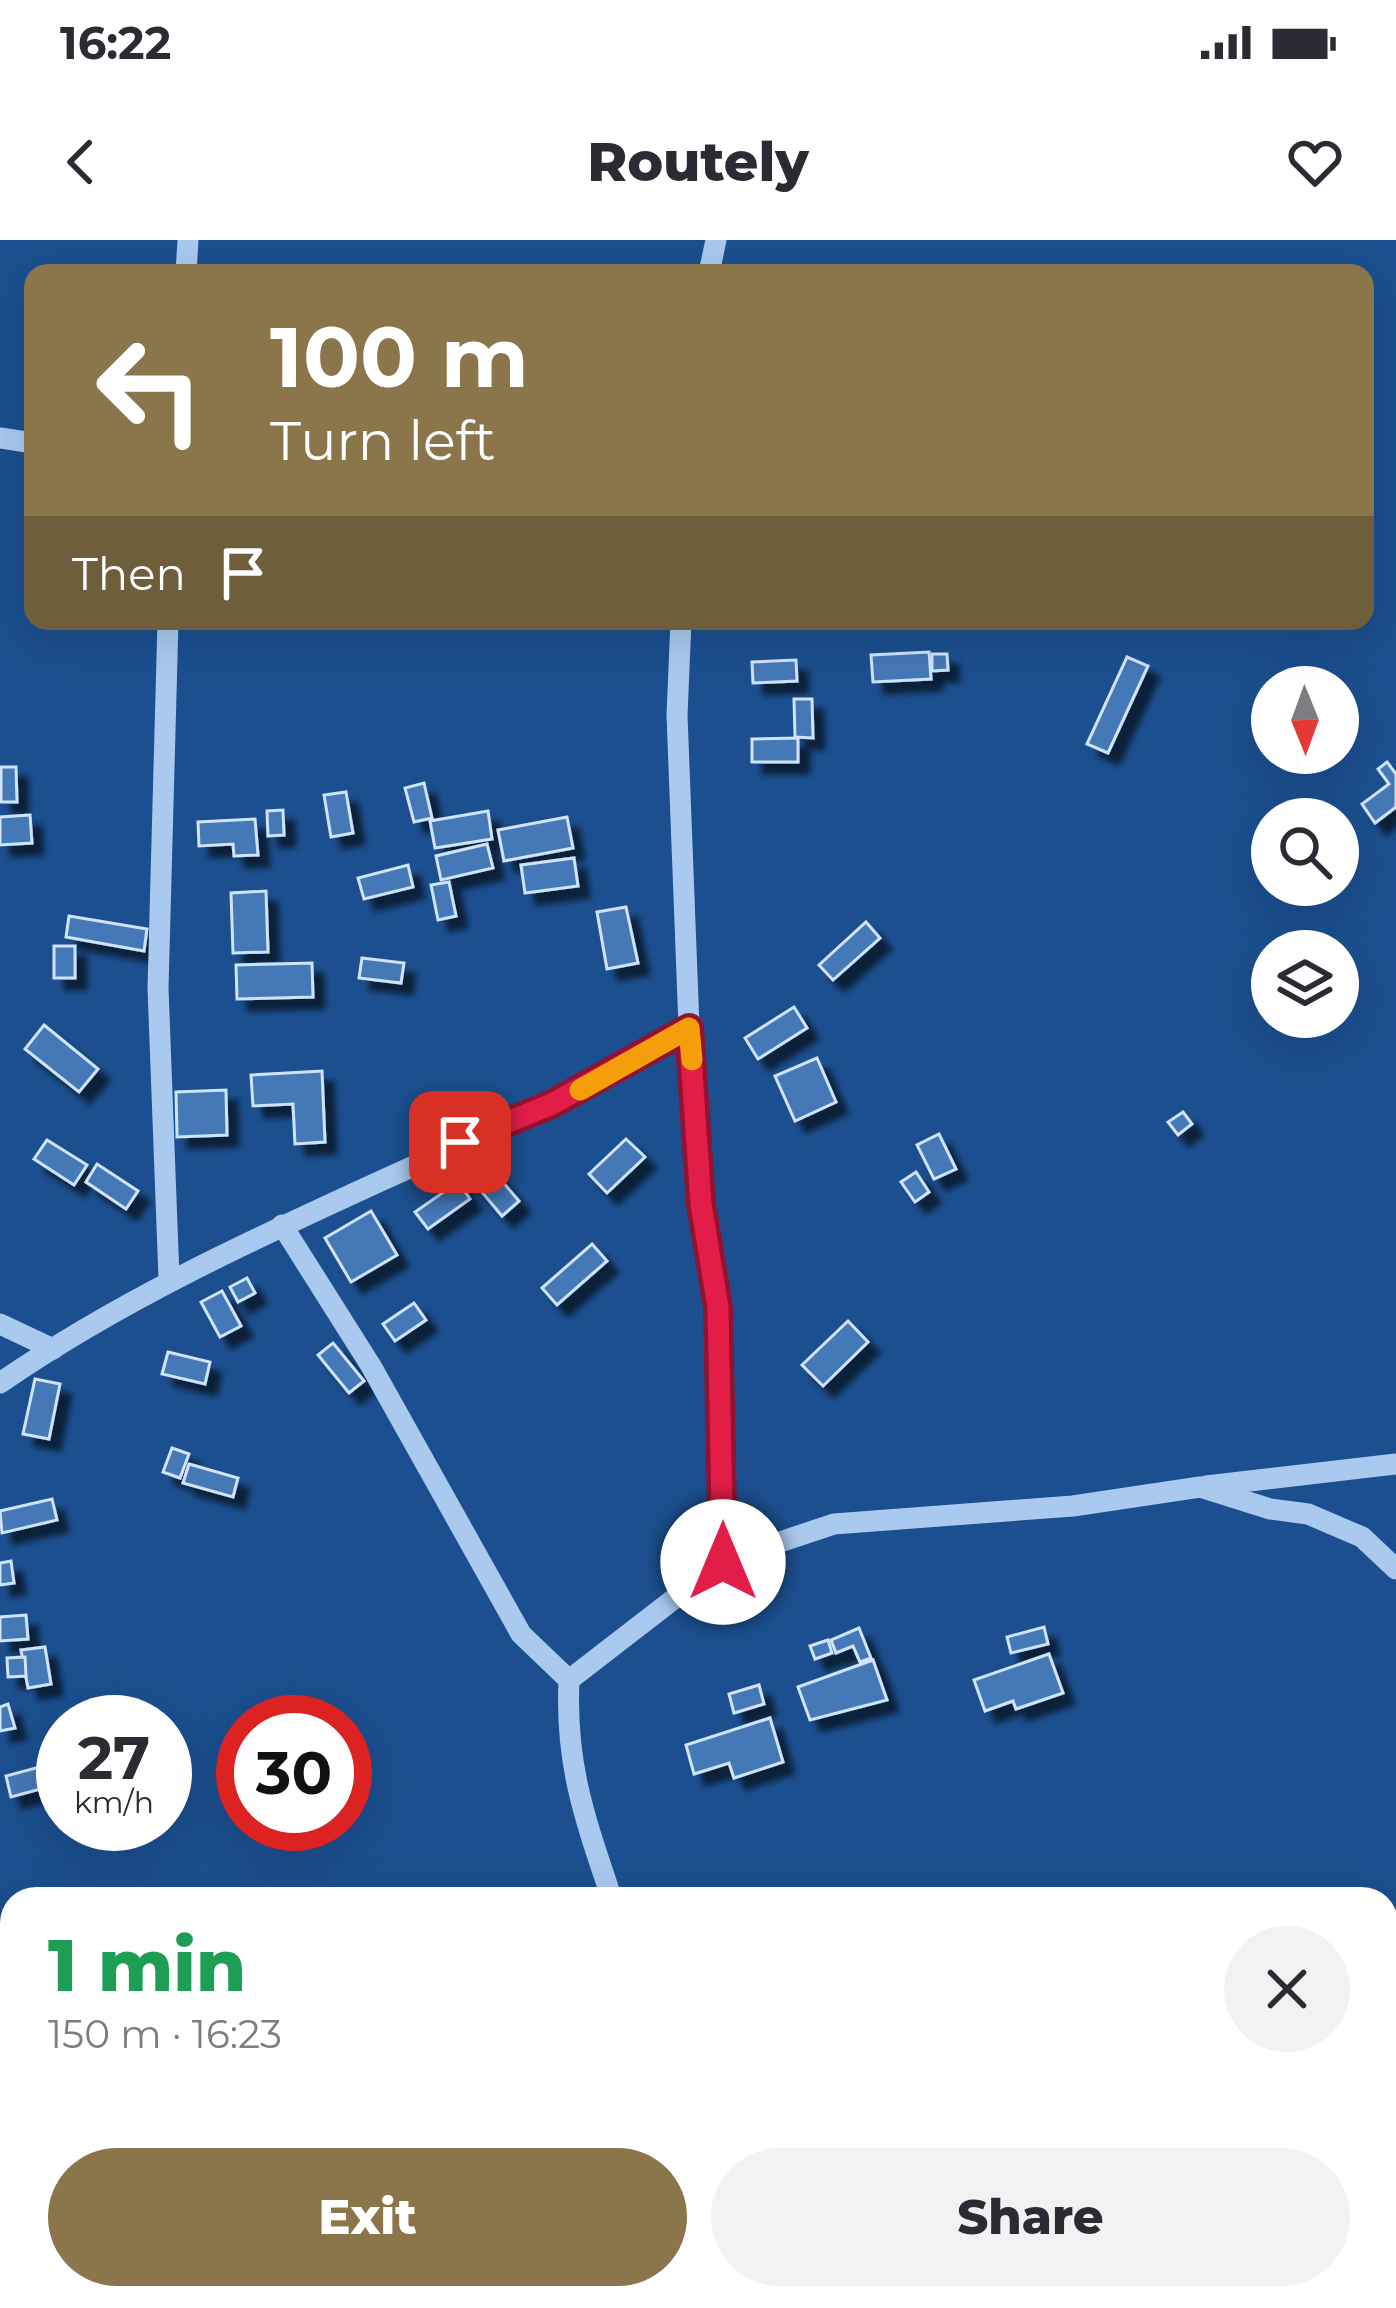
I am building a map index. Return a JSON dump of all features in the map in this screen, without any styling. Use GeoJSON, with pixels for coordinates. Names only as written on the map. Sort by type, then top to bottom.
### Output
{"type":"FeatureCollection","features":[{"type":"Feature","properties":{"kind":"street"},"geometry":{"type":"LineString","coordinates":[[168,630],[158,988],[169,1278]]}},
{"type":"Feature","properties":{"kind":"street"},"geometry":{"type":"LineString","coordinates":[[681,630],[676,716],[689,1028],[701,1204],[718,1307],[723,1562]]}},
{"type":"Feature","properties":{"kind":"street"},"geometry":{"type":"LineString","coordinates":[[0,1383],[169,1278],[552,1104],[689,1028]]}},
{"type":"Feature","properties":{"kind":"street"},"geometry":{"type":"LineString","coordinates":[[282,1225],[371,1366],[521,1634],[569,1679],[566,1738],[574,1787],[608,1887]]}},
{"type":"Feature","properties":{"kind":"street"},"geometry":{"type":"LineString","coordinates":[[0,1324],[53,1348]]}},
{"type":"Feature","properties":{"kind":"street"},"geometry":{"type":"LineString","coordinates":[[569,1679],[610,1654],[723,1562],[834,1523],[1072,1506],[1396,1464]]}},
{"type":"Feature","properties":{"kind":"street"},"geometry":{"type":"LineString","coordinates":[[1200,1487],[1270,1509],[1308,1514],[1362,1537],[1396,1569]]}},
{"type":"Feature","properties":{"kind":"building"},"geometry":{"type":"Polygon","coordinates":[[[929,652],[931,679],[873,682],[871,655],[929,652]]]}},
{"type":"Feature","properties":{"kind":"building"},"geometry":{"type":"Polygon","coordinates":[[[932,654],[947,654],[948,670],[932,671],[932,654]]]}},
{"type":"Feature","properties":{"kind":"building"},"geometry":{"type":"Polygon","coordinates":[[[1127,657],[1148,666],[1108,753],[1087,744],[1127,657]]]}},
{"type":"Feature","properties":{"kind":"building"},"geometry":{"type":"Polygon","coordinates":[[[796,660],[797,681],[753,683],[752,662],[796,660]]]}},
{"type":"Feature","properties":{"kind":"building"},"geometry":{"type":"Polygon","coordinates":[[[794,699],[812,699],[813,738],[795,737],[794,699]]]}},
{"type":"Feature","properties":{"kind":"building"},"geometry":{"type":"Polygon","coordinates":[[[798,738],[798,762],[752,762],[752,739],[798,738]]]}},
{"type":"Feature","properties":{"kind":"building"},"geometry":{"type":"Polygon","coordinates":[[[1387,762],[1396,774],[1396,807],[1375,823],[1362,804],[1389,784],[1378,769],[1387,762]]]}},
{"type":"Feature","properties":{"kind":"building"},"geometry":{"type":"Polygon","coordinates":[[[1,767],[16,767],[17,802],[1,802],[1,767]]]}},
{"type":"Feature","properties":{"kind":"building"},"geometry":{"type":"Polygon","coordinates":[[[424,783],[432,818],[414,822],[405,788],[424,783]]]}},
{"type":"Feature","properties":{"kind":"building"},"geometry":{"type":"Polygon","coordinates":[[[346,792],[353,833],[331,837],[324,795],[346,792]]]}},
{"type":"Feature","properties":{"kind":"building"},"geometry":{"type":"Polygon","coordinates":[[[283,810],[284,835],[268,836],[267,811],[283,810]]]}},
{"type":"Feature","properties":{"kind":"building"},"geometry":{"type":"Polygon","coordinates":[[[488,811],[492,839],[435,848],[430,821],[488,811]]]}},
{"type":"Feature","properties":{"kind":"building"},"geometry":{"type":"Polygon","coordinates":[[[30,815],[32,843],[0,845],[0,817],[30,815]]]}},
{"type":"Feature","properties":{"kind":"building"},"geometry":{"type":"Polygon","coordinates":[[[567,817],[573,848],[504,861],[498,830],[567,817]]]}},
{"type":"Feature","properties":{"kind":"building"},"geometry":{"type":"Polygon","coordinates":[[[255,819],[258,855],[234,856],[233,844],[199,846],[198,822],[255,819]]]}},
{"type":"Feature","properties":{"kind":"building"},"geometry":{"type":"Polygon","coordinates":[[[487,844],[493,868],[441,880],[436,856],[487,844]]]}},
{"type":"Feature","properties":{"kind":"building"},"geometry":{"type":"Polygon","coordinates":[[[574,858],[578,886],[525,893],[521,865],[574,858]]]}},
{"type":"Feature","properties":{"kind":"building"},"geometry":{"type":"Polygon","coordinates":[[[408,865],[413,887],[364,899],[358,878],[408,865]]]}},
{"type":"Feature","properties":{"kind":"building"},"geometry":{"type":"Polygon","coordinates":[[[449,882],[456,916],[438,920],[431,885],[449,882]]]}},
{"type":"Feature","properties":{"kind":"building"},"geometry":{"type":"Polygon","coordinates":[[[266,891],[268,952],[233,953],[231,893],[266,891]]]}},
{"type":"Feature","properties":{"kind":"building"},"geometry":{"type":"Polygon","coordinates":[[[626,907],[638,963],[607,969],[597,912],[626,907]]]}},
{"type":"Feature","properties":{"kind":"building"},"geometry":{"type":"Polygon","coordinates":[[[69,916],[147,929],[144,951],[66,937],[69,916]]]}},
{"type":"Feature","properties":{"kind":"building"},"geometry":{"type":"Polygon","coordinates":[[[866,922],[880,938],[833,980],[819,965],[866,922]]]}},
{"type":"Feature","properties":{"kind":"building"},"geometry":{"type":"Polygon","coordinates":[[[54,946],[75,946],[75,978],[54,978],[54,946]]]}},
{"type":"Feature","properties":{"kind":"building"},"geometry":{"type":"Polygon","coordinates":[[[362,958],[404,963],[401,983],[359,978],[362,958]]]}},
{"type":"Feature","properties":{"kind":"building"},"geometry":{"type":"Polygon","coordinates":[[[312,963],[313,997],[237,999],[236,965],[312,963]]]}},
{"type":"Feature","properties":{"kind":"building"},"geometry":{"type":"Polygon","coordinates":[[[794,1007],[807,1028],[758,1059],[745,1038],[794,1007]]]}},
{"type":"Feature","properties":{"kind":"building"},"geometry":{"type":"Polygon","coordinates":[[[44,1025],[98,1069],[79,1092],[25,1049],[44,1025]]]}},
{"type":"Feature","properties":{"kind":"building"},"geometry":{"type":"Polygon","coordinates":[[[817,1058],[836,1102],[795,1121],[775,1076],[817,1058]]]}},
{"type":"Feature","properties":{"kind":"building"},"geometry":{"type":"Polygon","coordinates":[[[322,1071],[325,1142],[295,1144],[293,1104],[253,1106],[251,1075],[322,1071]]]}},
{"type":"Feature","properties":{"kind":"building"},"geometry":{"type":"Polygon","coordinates":[[[226,1090],[227,1135],[177,1137],[176,1092],[226,1090]]]}},
{"type":"Feature","properties":{"kind":"building"},"geometry":{"type":"Polygon","coordinates":[[[1183,1112],[1192,1124],[1178,1135],[1168,1122],[1183,1112]]]}},
{"type":"Feature","properties":{"kind":"building"},"geometry":{"type":"Polygon","coordinates":[[[939,1134],[956,1169],[934,1179],[917,1145],[939,1134]]]}},
{"type":"Feature","properties":{"kind":"building"},"geometry":{"type":"Polygon","coordinates":[[[626,1139],[645,1157],[607,1193],[589,1174],[626,1139]]]}},
{"type":"Feature","properties":{"kind":"building"},"geometry":{"type":"Polygon","coordinates":[[[47,1140],[87,1165],[74,1185],[34,1159],[47,1140]]]}},
{"type":"Feature","properties":{"kind":"building"},"geometry":{"type":"Polygon","coordinates":[[[97,1164],[138,1191],[126,1209],[86,1182],[97,1164]]]}},
{"type":"Feature","properties":{"kind":"building"},"geometry":{"type":"Polygon","coordinates":[[[488,1165],[519,1201],[502,1216],[471,1179],[488,1165]]]}},
{"type":"Feature","properties":{"kind":"building"},"geometry":{"type":"Polygon","coordinates":[[[916,1172],[929,1192],[915,1202],[901,1182],[916,1172]]]}},
{"type":"Feature","properties":{"kind":"building"},"geometry":{"type":"Polygon","coordinates":[[[458,1182],[470,1199],[428,1229],[415,1212],[458,1182]]]}},
{"type":"Feature","properties":{"kind":"building"},"geometry":{"type":"Polygon","coordinates":[[[371,1211],[397,1255],[351,1282],[325,1238],[371,1211]]]}},
{"type":"Feature","properties":{"kind":"building"},"geometry":{"type":"Polygon","coordinates":[[[592,1244],[607,1261],[557,1305],[542,1288],[592,1244]]]}},
{"type":"Feature","properties":{"kind":"building"},"geometry":{"type":"Polygon","coordinates":[[[247,1278],[255,1293],[238,1302],[230,1287],[247,1278]]]}},
{"type":"Feature","properties":{"kind":"building"},"geometry":{"type":"Polygon","coordinates":[[[222,1291],[241,1326],[220,1337],[201,1302],[222,1291]]]}},
{"type":"Feature","properties":{"kind":"building"},"geometry":{"type":"Polygon","coordinates":[[[414,1303],[426,1320],[395,1341],[383,1324],[414,1303]]]}},
{"type":"Feature","properties":{"kind":"building"},"geometry":{"type":"Polygon","coordinates":[[[848,1321],[868,1342],[823,1386],[802,1365],[848,1321]]]}},
{"type":"Feature","properties":{"kind":"building"},"geometry":{"type":"Polygon","coordinates":[[[333,1343],[364,1381],[349,1393],[318,1355],[333,1343]]]}},
{"type":"Feature","properties":{"kind":"building"},"geometry":{"type":"Polygon","coordinates":[[[168,1352],[210,1362],[205,1384],[162,1374],[168,1352]]]}},
{"type":"Feature","properties":{"kind":"building"},"geometry":{"type":"Polygon","coordinates":[[[35,1379],[60,1384],[49,1439],[23,1434],[35,1379]]]}},
{"type":"Feature","properties":{"kind":"building"},"geometry":{"type":"Polygon","coordinates":[[[172,1448],[189,1454],[180,1478],[163,1472],[172,1448]]]}},
{"type":"Feature","properties":{"kind":"building"},"geometry":{"type":"Polygon","coordinates":[[[189,1464],[238,1478],[233,1497],[183,1483],[189,1464]]]}},
{"type":"Feature","properties":{"kind":"building"},"geometry":{"type":"Polygon","coordinates":[[[52,1499],[57,1520],[2,1533],[0,1511],[52,1499]]]}},
{"type":"Feature","properties":{"kind":"building"},"geometry":{"type":"Polygon","coordinates":[[[11,1561],[14,1583],[0,1585],[0,1563],[11,1561]]]}},
{"type":"Feature","properties":{"kind":"building"},"geometry":{"type":"Polygon","coordinates":[[[26,1615],[28,1639],[0,1641],[0,1617],[26,1615]]]}},
{"type":"Feature","properties":{"kind":"building"},"geometry":{"type":"Polygon","coordinates":[[[1044,1627],[1048,1644],[1011,1653],[1007,1637],[1044,1627]]]}},
{"type":"Feature","properties":{"kind":"building"},"geometry":{"type":"Polygon","coordinates":[[[859,1628],[871,1658],[860,1662],[853,1646],[836,1653],[831,1640],[859,1628]]]}},
{"type":"Feature","properties":{"kind":"building"},"geometry":{"type":"Polygon","coordinates":[[[828,1640],[832,1653],[815,1659],[810,1646],[828,1640]]]}},
{"type":"Feature","properties":{"kind":"building"},"geometry":{"type":"Polygon","coordinates":[[[45,1647],[51,1684],[28,1688],[21,1650],[45,1647]]]}},
{"type":"Feature","properties":{"kind":"building"},"geometry":{"type":"Polygon","coordinates":[[[1049,1654],[1063,1693],[1016,1709],[1013,1701],[985,1711],[974,1680],[1049,1654]]]}},
{"type":"Feature","properties":{"kind":"building"},"geometry":{"type":"Polygon","coordinates":[[[25,1657],[26,1676],[8,1677],[7,1658],[25,1657]]]}},
{"type":"Feature","properties":{"kind":"building"},"geometry":{"type":"Polygon","coordinates":[[[873,1660],[887,1700],[810,1720],[798,1687],[873,1660]]]}},
{"type":"Feature","properties":{"kind":"building"},"geometry":{"type":"Polygon","coordinates":[[[759,1685],[764,1704],[734,1713],[729,1694],[759,1685]]]}},
{"type":"Feature","properties":{"kind":"building"},"geometry":{"type":"Polygon","coordinates":[[[8,1704],[15,1728],[0,1731],[0,1707],[8,1704]]]}},
{"type":"Feature","properties":{"kind":"building"},"geometry":{"type":"Polygon","coordinates":[[[770,1718],[783,1762],[734,1778],[729,1763],[694,1774],[686,1745],[770,1718]]]}},
{"type":"Feature","properties":{"kind":"building"},"geometry":{"type":"Polygon","coordinates":[[[36,1768],[36,1790],[11,1797],[6,1776],[36,1768]]]}},
{"type":"Feature","properties":{"kind":"slow traffic"},"geometry":{"type":"LineString","coordinates":[[580,1090],[689,1028],[692,1060]]}},
{"type":"Feature","properties":{"kind":"route"},"geometry":{"type":"LineString","coordinates":[[460,1142],[552,1104],[689,1028],[701,1204],[718,1307],[723,1562]]}}]}
